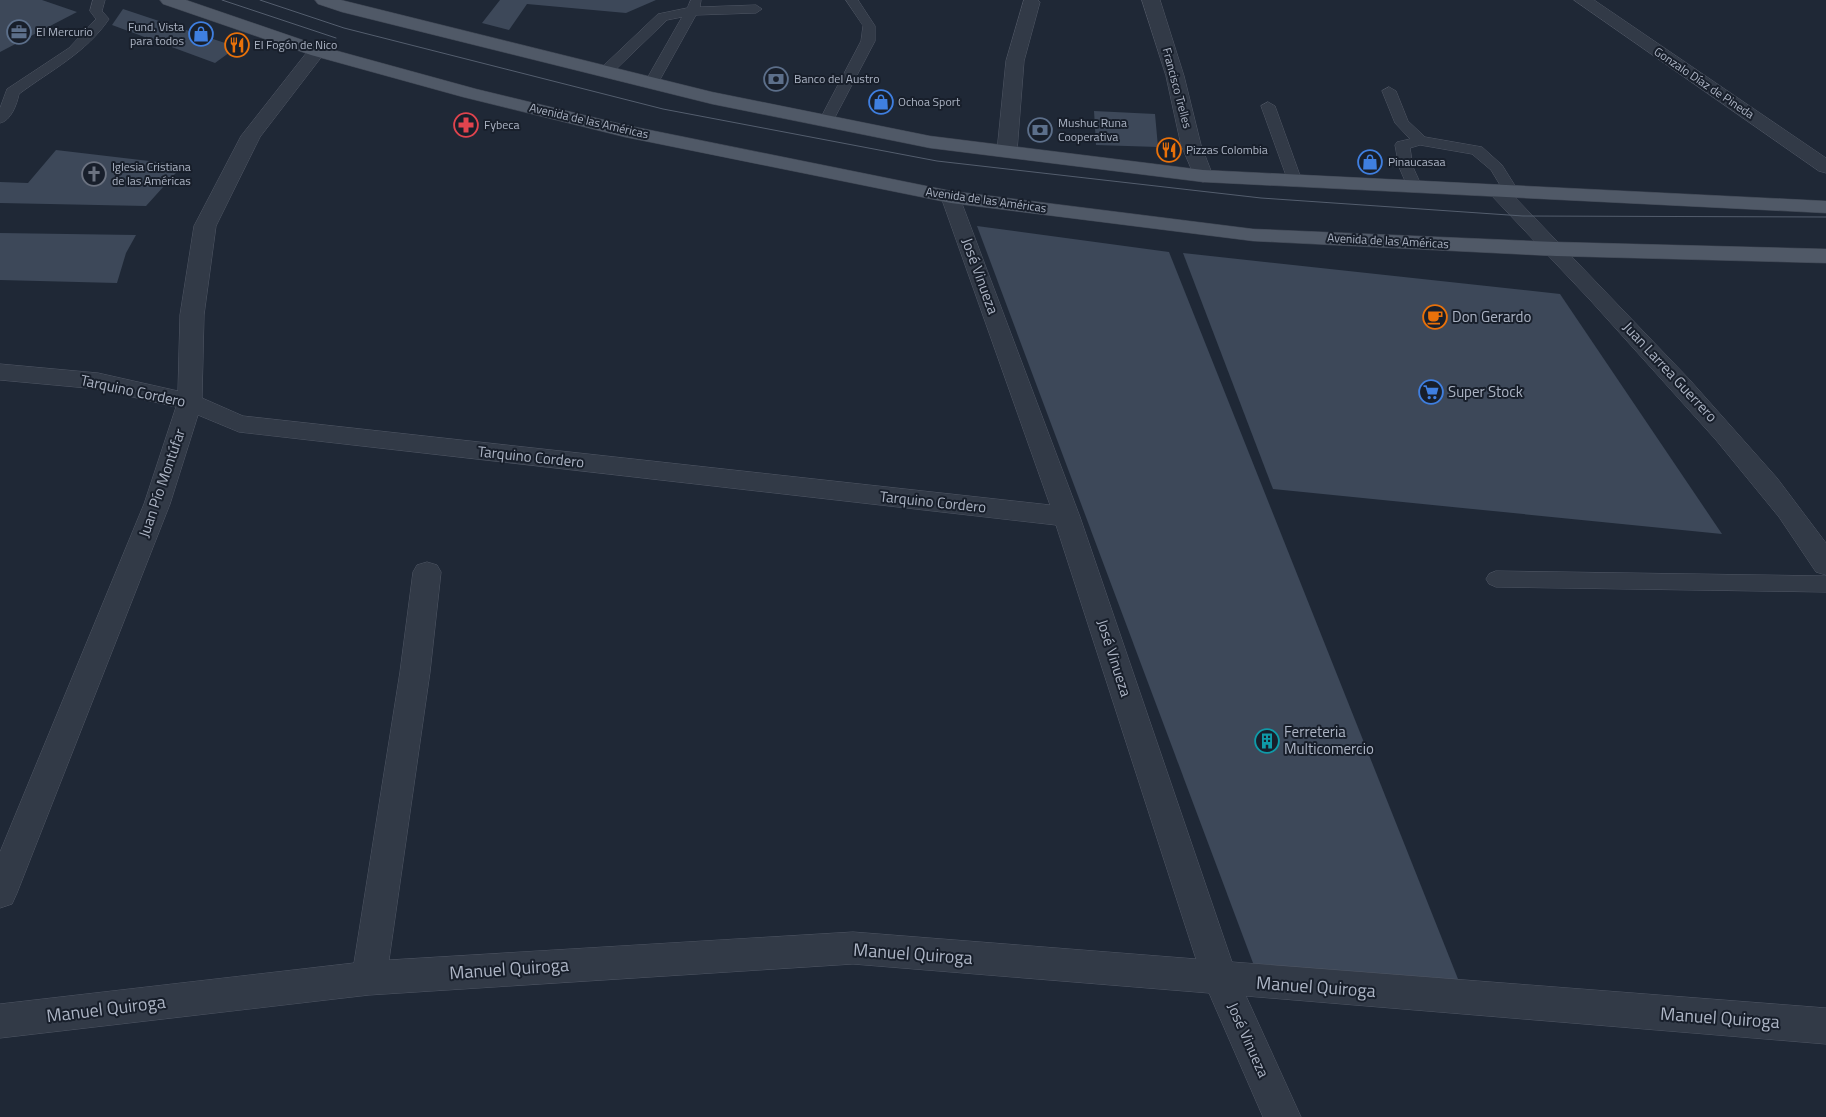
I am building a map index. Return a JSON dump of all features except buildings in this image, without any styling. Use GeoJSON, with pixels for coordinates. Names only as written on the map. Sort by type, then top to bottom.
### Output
{"type":"FeatureCollection","features":[{"type":"Feature","properties":{"kind":"main road","name":"Avenida de las Américas"},"geometry":{"type":"LineString","coordinates":[[169,0],[316,51],[625,131],[951,197],[1253,235],[1556,249],[1826,256]]}},
{"type":"Feature","properties":{"kind":"main road"},"geometry":{"type":"LineString","coordinates":[[324,0],[348,8],[712,98],[930,142],[1203,176],[1826,207]]}},
{"type":"Feature","properties":{"kind":"street","name":"Francisco Trelles"},"geometry":{"type":"LineString","coordinates":[[1151,0],[1175,76],[1191,145],[1203,176]]}},
{"type":"Feature","properties":{"kind":"street","name":"Gonzalo Díaz de Pineda"},"geometry":{"type":"LineString","coordinates":[[1583,0],[1826,167]]}},
{"type":"Feature","properties":{"kind":"street"},"geometry":{"type":"LineString","coordinates":[[1006,151],[1016,60],[1031,2]]}},
{"type":"Feature","properties":{"kind":"street","name":"Juan Pío Montúfar"},"geometry":{"type":"LineString","coordinates":[[0,893],[157,504],[190,402],[192,315],[204,226],[251,136],[316,51]]}},
{"type":"Feature","properties":{"kind":"street","name":"Juan Larrea Guerrero"},"geometry":{"type":"LineString","coordinates":[[1505,192],[1741,450],[1792,515],[1826,565]]}},
{"type":"Feature","properties":{"kind":"street","name":"José Vinueza"},"geometry":{"type":"LineString","coordinates":[[951,197],[1067,517],[1220,979],[1282,1117]]}},
{"type":"Feature","properties":{"kind":"street","name":"Tarquino Cordero"},"geometry":{"type":"LineString","coordinates":[[0,372],[98,381],[190,402],[239,424],[1067,517]]}},
{"type":"Feature","properties":{"kind":"street"},"geometry":{"type":"LineString","coordinates":[[369,978],[415,672],[427,572]]}},
{"type":"Feature","properties":{"kind":"street","name":"Manuel Quiroga"},"geometry":{"type":"LineString","coordinates":[[0,1021],[369,978],[854,948],[1220,979],[1826,1026]]}},
{"type":"Feature","properties":{"kind":"lane"},"geometry":{"type":"LineString","coordinates":[[0,119],[10,103],[12,92],[32,76],[73,52],[96,32],[103,19],[96,11],[97,0]]}},
{"type":"Feature","properties":{"kind":"lane"},"geometry":{"type":"LineString","coordinates":[[826,121],[868,41],[869,26],[852,0]]}},
{"type":"Feature","properties":{"kind":"lane"},"geometry":{"type":"LineString","coordinates":[[652,82],[694,6]]}},
{"type":"Feature","properties":{"kind":"lane"},"geometry":{"type":"LineString","coordinates":[[605,72],[663,17],[694,6],[756,9]]}},
{"type":"Feature","properties":{"kind":"lane"},"geometry":{"type":"LineString","coordinates":[[1389,91],[1402,123],[1420,141]]}},
{"type":"Feature","properties":{"kind":"lane"},"geometry":{"type":"LineString","coordinates":[[1268,106],[1295,181]]}},
{"type":"Feature","properties":{"kind":"lane"},"geometry":{"type":"LineString","coordinates":[[1414,188],[1406,167],[1402,145],[1420,141],[1477,150],[1497,168],[1505,192]]}},
{"type":"Feature","properties":{"kind":"lane"},"geometry":{"type":"LineString","coordinates":[[1496,578],[1826,584]]}},
{"type":"Feature","properties":{"kind":"tram line"},"geometry":{"type":"LineString","coordinates":[[222,0],[336,38]]}},
{"type":"Feature","properties":{"kind":"tram line"},"geometry":{"type":"LineString","coordinates":[[260,0],[344,28],[663,109],[937,161],[1261,198],[1523,216],[1826,217]]}},
{"type":"Feature","properties":{"kind":"place","name":"El Mercurio"},"geometry":{"type":"Point","coordinates":[19,32]}},
{"type":"Feature","properties":{"kind":"place","name":"Fund. Vista para todos"},"geometry":{"type":"Point","coordinates":[201,34]}},
{"type":"Feature","properties":{"kind":"place","name":"El Fogón de Nico"},"geometry":{"type":"Point","coordinates":[237,45]}},
{"type":"Feature","properties":{"kind":"place","name":"Banco del Austro"},"geometry":{"type":"Point","coordinates":[776,79]}},
{"type":"Feature","properties":{"kind":"place","name":"Ochoa Sport"},"geometry":{"type":"Point","coordinates":[881,102]}},
{"type":"Feature","properties":{"kind":"place","name":"Fybeca"},"geometry":{"type":"Point","coordinates":[466,125]}},
{"type":"Feature","properties":{"kind":"place","name":"Mushuc Runa Cooperativa"},"geometry":{"type":"Point","coordinates":[1040,130]}},
{"type":"Feature","properties":{"kind":"place","name":"Pizzas Colombia"},"geometry":{"type":"Point","coordinates":[1169,150]}},
{"type":"Feature","properties":{"kind":"place","name":"Pinaucasaa"},"geometry":{"type":"Point","coordinates":[1370,162]}},
{"type":"Feature","properties":{"kind":"place","name":"Iglesia Cristiana de las Américas"},"geometry":{"type":"Point","coordinates":[94,174]}},
{"type":"Feature","properties":{"kind":"place","name":"Don Gerardo"},"geometry":{"type":"Point","coordinates":[1435,317]}},
{"type":"Feature","properties":{"kind":"place","name":"Super Stock"},"geometry":{"type":"Point","coordinates":[1431,392]}},
{"type":"Feature","properties":{"kind":"place","name":"Ferreteria Multicomercio"},"geometry":{"type":"Point","coordinates":[1267,741]}}]}
